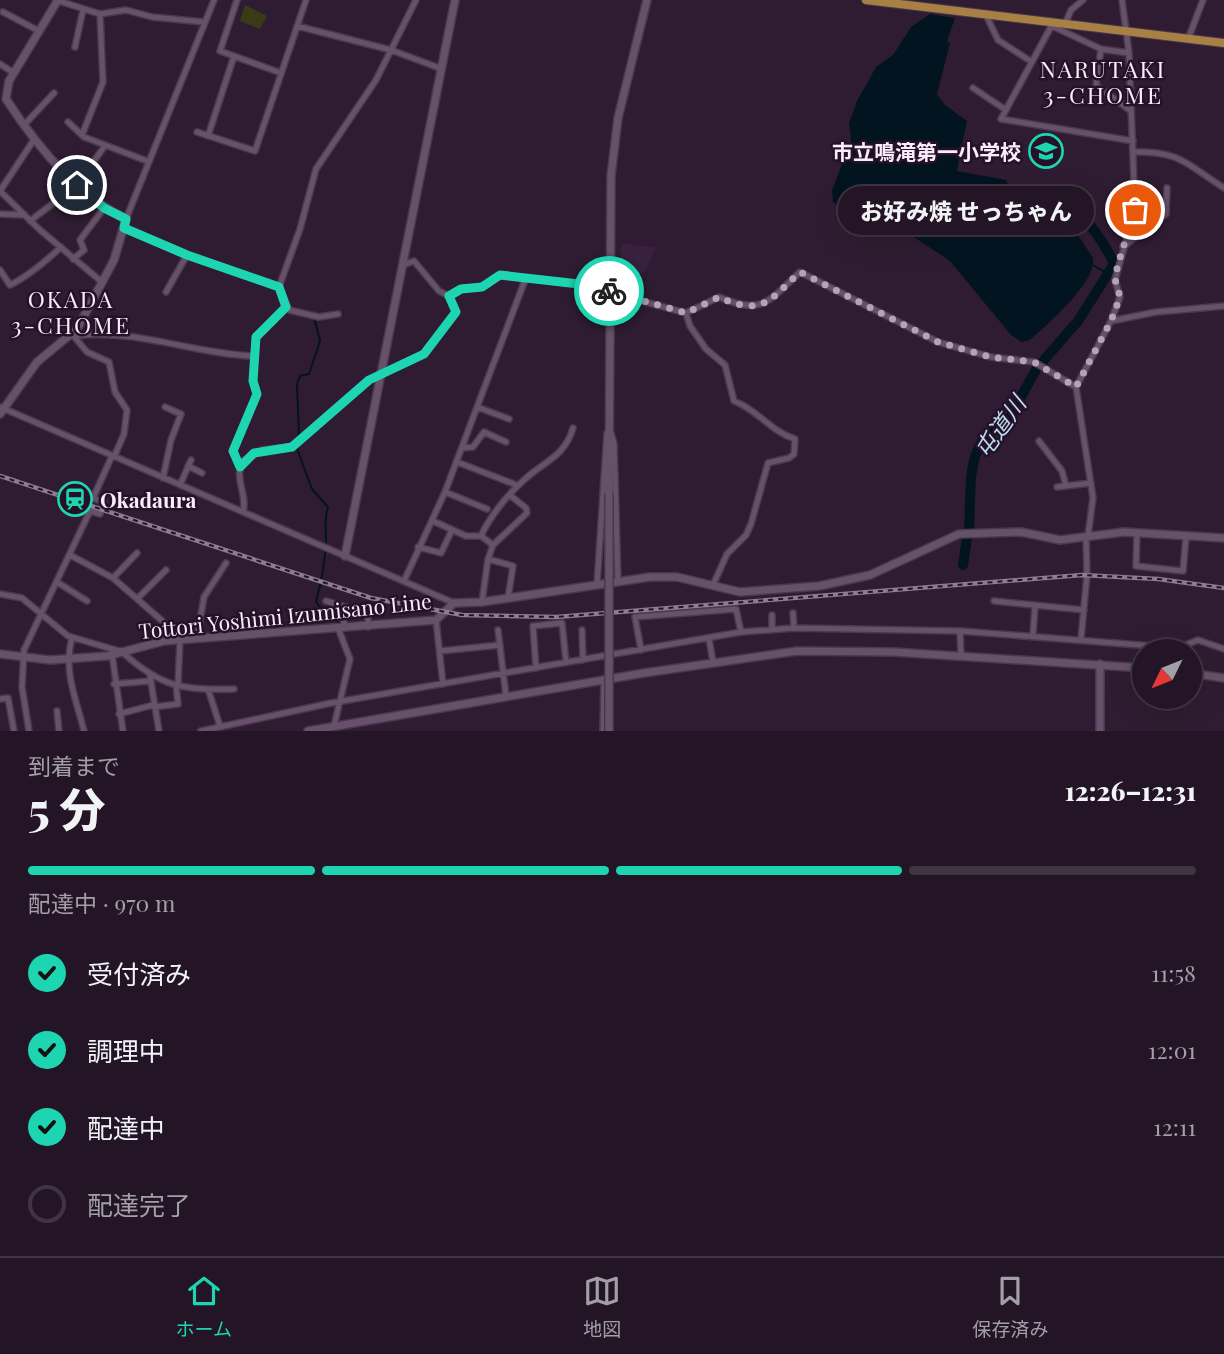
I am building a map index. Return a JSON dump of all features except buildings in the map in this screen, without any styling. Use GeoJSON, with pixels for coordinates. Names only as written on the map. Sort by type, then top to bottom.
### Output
{"type":"FeatureCollection","features":[{"type":"Feature","properties":{"kind":"main road"},"geometry":{"type":"LineString","coordinates":[[866,0],[933,4],[1052,24],[1224,43]]}},
{"type":"Feature","properties":{"kind":"street"},"geometry":{"type":"LineString","coordinates":[[126,219],[104,208],[77,185],[35,138],[9,103],[6,89],[57,0],[100,14],[123,10],[152,17],[204,22]]}},
{"type":"Feature","properties":{"kind":"street"},"geometry":{"type":"LineString","coordinates":[[123,0],[123,10]]}},
{"type":"Feature","properties":{"kind":"street"},"geometry":{"type":"LineString","coordinates":[[214,0],[147,161],[114,261],[73,335],[37,362],[1,410],[454,603]]}},
{"type":"Feature","properties":{"kind":"street"},"geometry":{"type":"LineString","coordinates":[[237,0],[220,51],[281,73]]}},
{"type":"Feature","properties":{"kind":"street"},"geometry":{"type":"LineString","coordinates":[[197,132],[255,151],[306,0]]}},
{"type":"Feature","properties":{"kind":"street"},"geometry":{"type":"LineString","coordinates":[[286,307],[279,287],[300,229],[316,169],[376,80],[416,0]]}},
{"type":"Feature","properties":{"kind":"street"},"geometry":{"type":"LineString","coordinates":[[345,556],[455,0]]}},
{"type":"Feature","properties":{"kind":"street"},"geometry":{"type":"LineString","coordinates":[[609,731],[609,209],[614,147],[647,0]]}},
{"type":"Feature","properties":{"kind":"street"},"geometry":{"type":"LineString","coordinates":[[1065,24],[1071,10],[1083,0]]}},
{"type":"Feature","properties":{"kind":"street"},"geometry":{"type":"LineString","coordinates":[[1081,639],[1091,483],[1076,387],[1111,321],[1120,297],[1115,279],[1135,210],[1129,53],[1122,0]]}},
{"type":"Feature","properties":{"kind":"street"},"geometry":{"type":"LineString","coordinates":[[1188,38],[1203,0]]}},
{"type":"Feature","properties":{"kind":"street"},"geometry":{"type":"LineString","coordinates":[[75,47],[83,10]]}},
{"type":"Feature","properties":{"kind":"street"},"geometry":{"type":"LineString","coordinates":[[3,12],[39,31]]}},
{"type":"Feature","properties":{"kind":"street"},"geometry":{"type":"LineString","coordinates":[[82,135],[103,82],[100,14]]}},
{"type":"Feature","properties":{"kind":"street"},"geometry":{"type":"LineString","coordinates":[[986,15],[998,40],[1032,62]]}},
{"type":"Feature","properties":{"kind":"street"},"geometry":{"type":"LineString","coordinates":[[1129,53],[1101,49],[1052,24],[1001,119],[1133,141]]}},
{"type":"Feature","properties":{"kind":"street"},"geometry":{"type":"LineString","coordinates":[[297,26],[391,50],[442,69]]}},
{"type":"Feature","properties":{"kind":"street"},"geometry":{"type":"LineString","coordinates":[[1101,49],[1096,85],[1131,111]]}},
{"type":"Feature","properties":{"kind":"street"},"geometry":{"type":"LineString","coordinates":[[208,136],[234,56]]}},
{"type":"Feature","properties":{"kind":"street"},"geometry":{"type":"LineString","coordinates":[[0,64],[14,74]]}},
{"type":"Feature","properties":{"kind":"street"},"geometry":{"type":"LineString","coordinates":[[972,88],[1006,110]]}},
{"type":"Feature","properties":{"kind":"street"},"geometry":{"type":"LineString","coordinates":[[25,124],[54,93]]}},
{"type":"Feature","properties":{"kind":"street"},"geometry":{"type":"LineString","coordinates":[[0,100],[9,103]]}},
{"type":"Feature","properties":{"kind":"street"},"geometry":{"type":"LineString","coordinates":[[68,122],[82,135],[104,147],[114,147],[147,161]]}},
{"type":"Feature","properties":{"kind":"street"},"geometry":{"type":"LineString","coordinates":[[35,138],[0,191],[27,218],[102,282]]}},
{"type":"Feature","properties":{"kind":"street"},"geometry":{"type":"LineString","coordinates":[[0,214],[27,218],[77,185],[104,147]]}},
{"type":"Feature","properties":{"kind":"street"},"geometry":{"type":"LineString","coordinates":[[1133,152],[1162,151],[1177,157],[1224,188]]}},
{"type":"Feature","properties":{"kind":"street"},"geometry":{"type":"LineString","coordinates":[[1123,247],[1166,214],[1167,188]]}},
{"type":"Feature","properties":{"kind":"street"},"geometry":{"type":"LineString","coordinates":[[73,259],[83,250],[80,240],[104,208]]}},
{"type":"Feature","properties":{"kind":"street"},"geometry":{"type":"LineString","coordinates":[[124,228],[187,255],[279,287]]}},
{"type":"Feature","properties":{"kind":"street"},"geometry":{"type":"LineString","coordinates":[[0,270],[10,285],[37,265],[43,264],[61,247]]}},
{"type":"Feature","properties":{"kind":"street"},"geometry":{"type":"LineString","coordinates":[[166,292],[187,255]]}},
{"type":"Feature","properties":{"kind":"street"},"geometry":{"type":"LineString","coordinates":[[240,467],[254,453],[292,447],[351,393],[402,362],[417,359],[431,346],[456,312],[449,296],[431,284],[414,261],[403,265]]}},
{"type":"Feature","properties":{"kind":"street"},"geometry":{"type":"LineString","coordinates":[[449,296],[461,289],[482,287],[500,275],[525,280],[579,284],[686,313],[719,297],[740,307],[758,306],[771,299],[800,272],[938,342],[990,357],[1034,362],[1076,387]]}},
{"type":"Feature","properties":{"kind":"street"},"geometry":{"type":"LineString","coordinates":[[404,581],[445,492],[525,280]]}},
{"type":"Feature","properties":{"kind":"street"},"geometry":{"type":"LineString","coordinates":[[1111,321],[1156,312],[1224,306]]}},
{"type":"Feature","properties":{"kind":"street"},"geometry":{"type":"LineString","coordinates":[[286,307],[319,317],[338,314]]}},
{"type":"Feature","properties":{"kind":"street"},"geometry":{"type":"LineString","coordinates":[[243,512],[240,467],[233,451],[257,394],[253,381],[256,337],[286,307]]}},
{"type":"Feature","properties":{"kind":"street"},"geometry":{"type":"LineString","coordinates":[[686,313],[690,326],[706,349],[725,365],[734,401],[745,405],[782,435],[795,439],[794,454],[789,458],[768,463],[751,524],[746,535],[727,554],[713,585]]}},
{"type":"Feature","properties":{"kind":"street"},"geometry":{"type":"LineString","coordinates":[[73,335],[120,335],[166,340],[218,355],[254,356]]}},
{"type":"Feature","properties":{"kind":"street"},"geometry":{"type":"LineString","coordinates":[[29,731],[23,701],[23,657],[90,511],[100,514],[104,502],[93,498],[124,434],[127,410],[115,392],[109,362],[87,352],[73,335]]}},
{"type":"Feature","properties":{"kind":"street"},"geometry":{"type":"LineString","coordinates":[[163,478],[170,440],[181,414],[165,407]]}},
{"type":"Feature","properties":{"kind":"street"},"geometry":{"type":"LineString","coordinates":[[477,407],[509,419]]}},
{"type":"Feature","properties":{"kind":"street"},"geometry":{"type":"LineString","coordinates":[[609,426],[614,444],[618,581]]}},
{"type":"Feature","properties":{"kind":"street"},"geometry":{"type":"LineString","coordinates":[[597,584],[604,442],[609,426]]}},
{"type":"Feature","properties":{"kind":"street"},"geometry":{"type":"LineString","coordinates":[[481,536],[486,524],[525,479],[566,447],[573,428]]}},
{"type":"Feature","properties":{"kind":"street"},"geometry":{"type":"LineString","coordinates":[[462,448],[472,447],[484,432],[506,442]]}},
{"type":"Feature","properties":{"kind":"street"},"geometry":{"type":"LineString","coordinates":[[1039,441],[1062,471],[1066,486]]}},
{"type":"Feature","properties":{"kind":"street"},"geometry":{"type":"LineString","coordinates":[[457,462],[514,484]]}},
{"type":"Feature","properties":{"kind":"street"},"geometry":{"type":"LineString","coordinates":[[180,485],[189,463],[202,473]]}},
{"type":"Feature","properties":{"kind":"street"},"geometry":{"type":"LineString","coordinates":[[1057,487],[1091,483]]}},
{"type":"Feature","properties":{"kind":"street"},"geometry":{"type":"LineString","coordinates":[[445,492],[487,509]]}},
{"type":"Feature","properties":{"kind":"street"},"geometry":{"type":"LineString","coordinates":[[482,602],[488,559],[493,545],[527,513],[526,508],[510,496]]}},
{"type":"Feature","properties":{"kind":"street"},"geometry":{"type":"LineString","coordinates":[[433,520],[466,536],[481,536],[493,545]]}},
{"type":"Feature","properties":{"kind":"street"},"geometry":{"type":"LineString","coordinates":[[418,547],[441,553],[452,530]]}},
{"type":"Feature","properties":{"kind":"street","name":"Tottori Yoshimi Izumisano Line"},"geometry":{"type":"LineString","coordinates":[[0,654],[67,659],[180,639],[436,620],[454,603],[482,602],[618,581],[666,577],[745,592],[828,584],[870,575],[958,534],[1021,532],[1060,540],[1137,533],[1224,538]]}},
{"type":"Feature","properties":{"kind":"street"},"geometry":{"type":"LineString","coordinates":[[1137,533],[1136,566],[1183,571],[1186,537]]}},
{"type":"Feature","properties":{"kind":"street"},"geometry":{"type":"LineString","coordinates":[[113,578],[137,553]]}},
{"type":"Feature","properties":{"kind":"street"},"geometry":{"type":"LineString","coordinates":[[70,555],[113,578],[180,639],[178,704],[153,706],[119,714]]}},
{"type":"Feature","properties":{"kind":"street"},"geometry":{"type":"LineString","coordinates":[[488,559],[513,566],[508,598]]}},
{"type":"Feature","properties":{"kind":"street"},"geometry":{"type":"LineString","coordinates":[[197,638],[204,597],[226,563]]}},
{"type":"Feature","properties":{"kind":"street"},"geometry":{"type":"LineString","coordinates":[[137,599],[166,570]]}},
{"type":"Feature","properties":{"kind":"street"},"geometry":{"type":"LineString","coordinates":[[57,582],[87,601]]}},
{"type":"Feature","properties":{"kind":"street"},"geometry":{"type":"LineString","coordinates":[[0,594],[22,598],[72,637],[117,652],[150,678],[177,685],[234,689]]}},
{"type":"Feature","properties":{"kind":"street"},"geometry":{"type":"LineString","coordinates":[[326,601],[368,614],[368,627]]}},
{"type":"Feature","properties":{"kind":"street"},"geometry":{"type":"LineString","coordinates":[[994,601],[1084,610]]}},
{"type":"Feature","properties":{"kind":"street"},"geometry":{"type":"LineString","coordinates":[[334,729],[350,659],[342,628],[341,606]]}},
{"type":"Feature","properties":{"kind":"street"},"geometry":{"type":"LineString","coordinates":[[1033,634],[1035,607]]}},
{"type":"Feature","properties":{"kind":"street"},"geometry":{"type":"LineString","coordinates":[[641,650],[635,617],[736,609],[741,632]]}},
{"type":"Feature","properties":{"kind":"street"},"geometry":{"type":"LineString","coordinates":[[793,613],[794,628]]}},
{"type":"Feature","properties":{"kind":"street"},"geometry":{"type":"LineString","coordinates":[[772,615],[772,630]]}},
{"type":"Feature","properties":{"kind":"street"},"geometry":{"type":"LineString","coordinates":[[436,620],[443,684]]}},
{"type":"Feature","properties":{"kind":"street"},"geometry":{"type":"LineString","coordinates":[[536,668],[533,626],[562,623],[566,662]]}},
{"type":"Feature","properties":{"kind":"street"},"geometry":{"type":"LineString","coordinates":[[201,731],[341,701],[741,632],[794,628],[960,631],[1033,634],[1178,648],[1198,640],[1224,649]]}},
{"type":"Feature","properties":{"kind":"street"},"geometry":{"type":"LineString","coordinates":[[582,630],[583,660]]}},
{"type":"Feature","properties":{"kind":"street"},"geometry":{"type":"LineString","coordinates":[[498,631],[506,696]]}},
{"type":"Feature","properties":{"kind":"street"},"geometry":{"type":"LineString","coordinates":[[960,631],[961,655]]}},
{"type":"Feature","properties":{"kind":"street"},"geometry":{"type":"LineString","coordinates":[[72,637],[67,659],[73,699],[84,731]]}},
{"type":"Feature","properties":{"kind":"street"},"geometry":{"type":"LineString","coordinates":[[709,639],[713,662]]}},
{"type":"Feature","properties":{"kind":"street"},"geometry":{"type":"LineString","coordinates":[[440,651],[500,645]]}},
{"type":"Feature","properties":{"kind":"street"},"geometry":{"type":"LineString","coordinates":[[309,731],[334,729],[604,679],[797,651],[961,655],[1132,667]]}},
{"type":"Feature","properties":{"kind":"street"},"geometry":{"type":"LineString","coordinates":[[117,652],[114,684],[123,731]]}},
{"type":"Feature","properties":{"kind":"street"},"geometry":{"type":"LineString","coordinates":[[1100,664],[1100,731]]}},
{"type":"Feature","properties":{"kind":"street"},"geometry":{"type":"LineString","coordinates":[[1202,675],[1224,678]]}},
{"type":"Feature","properties":{"kind":"street"},"geometry":{"type":"LineString","coordinates":[[114,684],[150,678]]}},
{"type":"Feature","properties":{"kind":"street"},"geometry":{"type":"LineString","coordinates":[[150,678],[159,731]]}},
{"type":"Feature","properties":{"kind":"street"},"geometry":{"type":"LineString","coordinates":[[603,731],[604,679]]}},
{"type":"Feature","properties":{"kind":"street"},"geometry":{"type":"LineString","coordinates":[[208,689],[220,726]]}},
{"type":"Feature","properties":{"kind":"street"},"geometry":{"type":"LineString","coordinates":[[0,699],[8,698],[14,731]]}},
{"type":"Feature","properties":{"kind":"street"},"geometry":{"type":"LineString","coordinates":[[57,711],[59,731]]}},
{"type":"Feature","properties":{"kind":"shaded area"},"geometry":{"type":"Polygon","coordinates":[[[622,244],[656,247],[644,273],[619,276],[622,244]]]}},
{"type":"Feature","properties":{"kind":"green space"},"geometry":{"type":"Polygon","coordinates":[[[245,5],[267,16],[260,29],[240,21],[245,5]]]}},
{"type":"Feature","properties":{"kind":"water"},"geometry":{"type":"Polygon","coordinates":[[[930,14],[955,18],[947,41],[950,43],[937,94],[945,105],[967,121],[957,171],[1006,180],[1014,198],[1041,201],[1073,228],[1093,258],[1092,268],[1079,291],[1030,340],[1022,342],[1011,335],[950,261],[908,233],[897,229],[870,228],[833,202],[832,190],[851,141],[849,123],[857,101],[876,67],[893,55],[911,27],[930,14]]]}},
{"type":"Feature","properties":{"kind":"waterway","name":"屯道川"},"geometry":{"type":"LineString","coordinates":[[969,527],[973,467],[983,440],[1007,422],[1037,368],[1078,321],[1114,264],[1094,230],[1067,203]]}},
{"type":"Feature","properties":{"kind":"waterway"},"geometry":{"type":"LineString","coordinates":[[1093,265],[1108,274]]}},
{"type":"Feature","properties":{"kind":"waterway"},"geometry":{"type":"LineString","coordinates":[[299,438],[297,384],[300,376],[309,374],[320,341],[314,317]]}},
{"type":"Feature","properties":{"kind":"waterway"},"geometry":{"type":"LineString","coordinates":[[296,446],[312,489],[328,507],[324,564],[316,601],[339,624]]}},
{"type":"Feature","properties":{"kind":"waterway","name":"屯道川"},"geometry":{"type":"LineString","coordinates":[[963,565],[967,538]]}},
{"type":"Feature","properties":{"kind":"railway"},"geometry":{"type":"LineString","coordinates":[[0,476],[371,598],[462,615],[556,617],[1082,575],[1158,579],[1224,588]]}},
{"type":"Feature","properties":{"kind":"way so far"},"geometry":{"type":"LineString","coordinates":[[609,291],[686,313],[712,298],[719,297],[748,308],[766,303],[800,272],[938,342],[990,357],[1034,362],[1076,387],[1111,321],[1120,297],[1115,279],[1135,210]]}},
{"type":"Feature","properties":{"kind":"place","name":"市立鳴滝第一小学校"},"geometry":{"type":"Point","coordinates":[1046,151]}},
{"type":"Feature","properties":{"kind":"place","name":"お好み焼 せっちゃん"},"geometry":{"type":"Point","coordinates":[1135,210]}},
{"type":"Feature","properties":{"kind":"place","name":"Okadaura"},"geometry":{"type":"Point","coordinates":[75,499]}},
{"type":"Feature","properties":{"kind":"district","name":"NARUTAKI 3-CHOME"},"geometry":{"type":"Point","coordinates":[1103,81]}},
{"type":"Feature","properties":{"kind":"district","name":"OKADA 3-CHOME"},"geometry":{"type":"Point","coordinates":[71,311]}},
{"type":"Feature","properties":{"kind":"route"},"geometry":{"type":"LineString","coordinates":[[77,185],[104,208],[126,219],[124,228],[157,244],[279,287],[286,307],[259,333],[254,344],[256,365],[253,381],[257,394],[233,451],[240,467],[248,456],[254,453],[292,447],[369,380],[402,362],[417,359],[424,354],[456,312],[449,296],[461,289],[482,287],[500,275],[517,280],[579,284],[609,291]]}}]}
